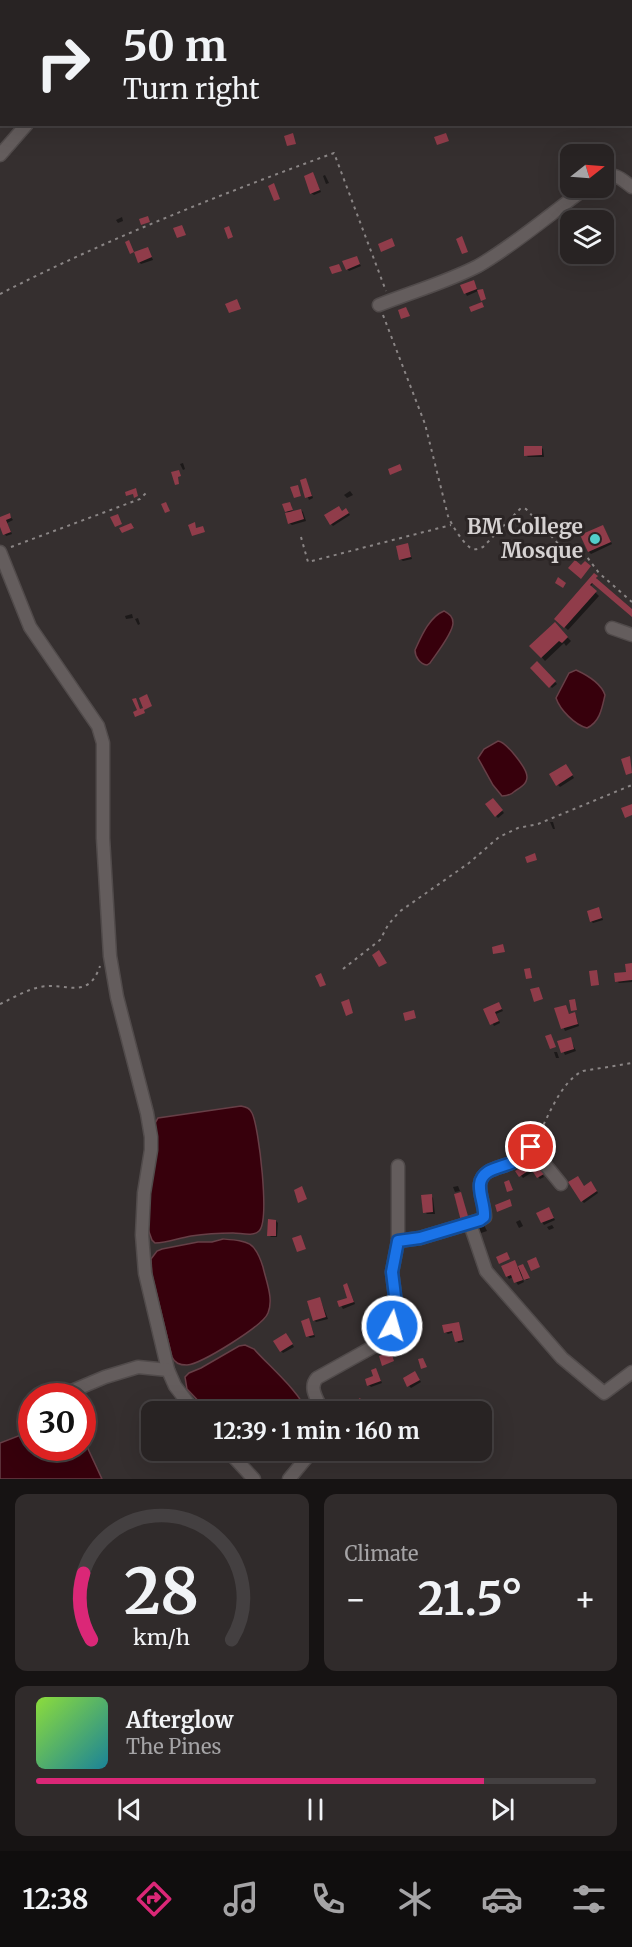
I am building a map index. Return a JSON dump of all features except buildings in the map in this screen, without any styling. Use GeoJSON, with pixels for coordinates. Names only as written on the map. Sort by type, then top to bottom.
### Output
{"type":"FeatureCollection","features":[{"type":"Feature","properties":{"kind":"street"},"geometry":{"type":"LineString","coordinates":[[0,155],[25,126]]}},
{"type":"Feature","properties":{"kind":"street"},"geometry":{"type":"LineString","coordinates":[[614,175],[632,187]]}},
{"type":"Feature","properties":{"kind":"street"},"geometry":{"type":"LineString","coordinates":[[385,303],[442,282],[479,265],[504,250],[573,198]]}},
{"type":"Feature","properties":{"kind":"street"},"geometry":{"type":"LineString","coordinates":[[5,550],[30,627],[90,714],[101,735],[103,838],[110,956],[125,1030],[150,1126],[151,1150],[144,1193],[142,1254],[168,1370],[175,1386],[187,1401]]}},
{"type":"Feature","properties":{"kind":"street"},"geometry":{"type":"LineString","coordinates":[[612,628],[632,635]]}},
{"type":"Feature","properties":{"kind":"street"},"geometry":{"type":"LineString","coordinates":[[398,1241],[420,1238],[470,1224],[484,1217],[485,1210],[480,1187],[484,1175],[513,1162],[531,1147],[561,1184]]}},
{"type":"Feature","properties":{"kind":"street"},"geometry":{"type":"LineString","coordinates":[[318,1401],[312,1388],[317,1378],[378,1344],[387,1336],[392,1326],[396,1304],[392,1272],[398,1241],[398,1166]]}},
{"type":"Feature","properties":{"kind":"street"},"geometry":{"type":"LineString","coordinates":[[470,1224],[486,1271],[562,1358],[604,1393],[632,1372]]}},
{"type":"Feature","properties":{"kind":"street"},"geometry":{"type":"LineString","coordinates":[[91,1383],[138,1367],[168,1370]]}},
{"type":"Feature","properties":{"kind":"street"},"geometry":{"type":"LineString","coordinates":[[237,1461],[254,1479]]}},
{"type":"Feature","properties":{"kind":"street"},"geometry":{"type":"LineString","coordinates":[[289,1479],[304,1461]]}},
{"type":"Feature","properties":{"kind":"path"},"geometry":{"type":"LineString","coordinates":[[0,294],[88,252],[184,211],[334,153],[425,424],[451,525],[468,546],[477,550],[503,528],[521,508],[525,509],[564,550],[587,557],[599,573],[632,602]]}},
{"type":"Feature","properties":{"kind":"path"},"geometry":{"type":"LineString","coordinates":[[5,550],[140,499],[147,492]]}},
{"type":"Feature","properties":{"kind":"path"},"geometry":{"type":"LineString","coordinates":[[301,537],[308,562],[451,525]]}},
{"type":"Feature","properties":{"kind":"path"},"geometry":{"type":"LineString","coordinates":[[343,969],[380,940],[388,925],[399,912],[469,863],[499,837],[518,828],[538,824],[632,785]]}},
{"type":"Feature","properties":{"kind":"path"},"geometry":{"type":"LineString","coordinates":[[0,1004],[44,986],[86,987],[97,977],[104,959],[110,956]]}},
{"type":"Feature","properties":{"kind":"path"},"geometry":{"type":"LineString","coordinates":[[531,1147],[564,1086],[571,1079],[583,1071],[632,1063]]}},
{"type":"Feature","properties":{"kind":"shaded area"},"geometry":{"type":"Polygon","coordinates":[[[444,611],[453,621],[452,627],[430,663],[424,664],[418,660],[415,650],[430,623],[444,611]]]}},
{"type":"Feature","properties":{"kind":"shaded area"},"geometry":{"type":"Polygon","coordinates":[[[576,670],[597,683],[605,695],[598,718],[587,728],[568,716],[556,698],[569,673],[576,670]]]}},
{"type":"Feature","properties":{"kind":"shaded area"},"geometry":{"type":"Polygon","coordinates":[[[498,741],[516,756],[527,777],[523,786],[506,796],[502,796],[493,785],[478,758],[484,749],[498,741]]]}},
{"type":"Feature","properties":{"kind":"shaded area"},"geometry":{"type":"Polygon","coordinates":[[[241,1106],[248,1108],[252,1113],[260,1154],[264,1210],[259,1231],[250,1234],[201,1235],[155,1243],[148,1229],[149,1191],[157,1150],[155,1123],[158,1118],[241,1106]]]}},
{"type":"Feature","properties":{"kind":"shaded area"},"geometry":{"type":"Polygon","coordinates":[[[223,1239],[245,1242],[257,1252],[269,1290],[270,1308],[264,1319],[217,1352],[194,1363],[180,1364],[172,1357],[152,1275],[151,1259],[157,1251],[162,1249],[223,1239]]]}},
{"type":"Feature","properties":{"kind":"shaded area"},"geometry":{"type":"Polygon","coordinates":[[[245,1345],[254,1349],[301,1401],[198,1401],[187,1389],[185,1377],[239,1346],[245,1345]]]}},
{"type":"Feature","properties":{"kind":"shaded area"},"geometry":{"type":"Polygon","coordinates":[[[18,1436],[18,1461],[94,1461],[102,1479],[0,1479],[0,1443],[18,1436]]]}},
{"type":"Feature","properties":{"kind":"place","name":"BM College Mosque"},"geometry":{"type":"Point","coordinates":[595,539]}},
{"type":"Feature","properties":{"kind":"route"},"geometry":{"type":"LineString","coordinates":[[392,1326],[396,1304],[392,1263],[398,1241],[409,1241],[480,1220],[484,1217],[485,1210],[480,1187],[484,1175],[513,1162],[531,1147]]}}]}
